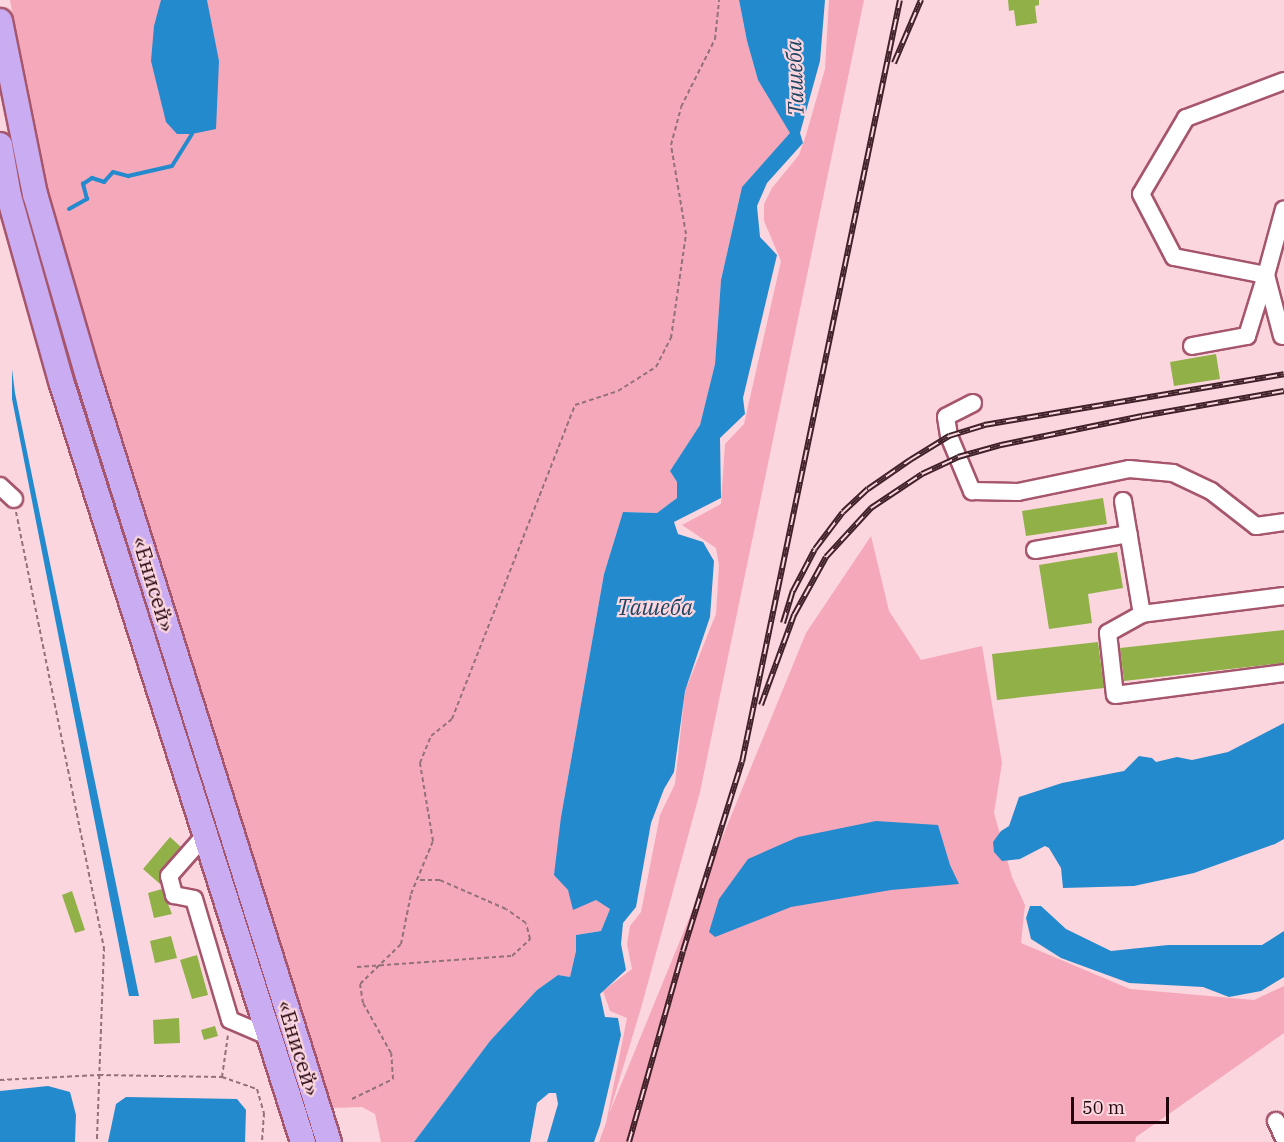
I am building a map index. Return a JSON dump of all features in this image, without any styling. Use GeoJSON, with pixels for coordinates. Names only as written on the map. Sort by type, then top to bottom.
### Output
{"type":"FeatureCollection","features":[{"type":"Feature","properties":{"kind":"highway","name":"«Енисей»"},"geometry":{"type":"LineString","coordinates":[[0,21],[35,194],[88,376],[329,1142]]}},
{"type":"Feature","properties":{"kind":"highway","name":"«Енисей»"},"geometry":{"type":"LineString","coordinates":[[0,146],[9,196],[61,381],[303,1142]]}},
{"type":"Feature","properties":{"kind":"lane"},"geometry":{"type":"LineString","coordinates":[[1266,275],[1174,257],[1141,194],[1186,118],[1284,81]]}},
{"type":"Feature","properties":{"kind":"lane"},"geometry":{"type":"LineString","coordinates":[[1191,346],[1247,336],[1284,209]]}},
{"type":"Feature","properties":{"kind":"lane"},"geometry":{"type":"LineString","coordinates":[[1266,275],[1282,336]]}},
{"type":"Feature","properties":{"kind":"lane"},"geometry":{"type":"LineString","coordinates":[[973,403],[946,417],[949,436],[972,491],[1018,492],[1129,469],[1173,473],[1211,491],[1256,526],[1284,522]]}},
{"type":"Feature","properties":{"kind":"lane"},"geometry":{"type":"LineString","coordinates":[[0,486],[14,499]]}},
{"type":"Feature","properties":{"kind":"lane"},"geometry":{"type":"LineString","coordinates":[[1123,501],[1142,614]]}},
{"type":"Feature","properties":{"kind":"lane"},"geometry":{"type":"LineString","coordinates":[[1035,550],[1129,534]]}},
{"type":"Feature","properties":{"kind":"lane"},"geometry":{"type":"LineString","coordinates":[[1284,596],[1142,614],[1108,633],[1115,695],[1284,673]]}},
{"type":"Feature","properties":{"kind":"lane"},"geometry":{"type":"LineString","coordinates":[[206,834],[170,876],[174,895],[194,899],[230,1020],[270,1037]]}},
{"type":"Feature","properties":{"kind":"lane"},"geometry":{"type":"LineString","coordinates":[[1276,1121],[1284,1137]]}},
{"type":"Feature","properties":{"kind":"path"},"geometry":{"type":"LineString","coordinates":[[351,1099],[393,1079],[391,1053],[363,1003],[360,984],[401,944],[417,880],[433,841],[420,763],[431,736],[452,719],[575,405],[618,391],[656,367],[671,338],[686,234],[671,145],[681,107],[715,39],[719,0]]}},
{"type":"Feature","properties":{"kind":"path"},"geometry":{"type":"LineString","coordinates":[[14,499],[104,947],[96,1142]]}},
{"type":"Feature","properties":{"kind":"path"},"geometry":{"type":"LineString","coordinates":[[357,967],[512,956],[531,939],[526,923],[506,909],[440,880],[417,880]]}},
{"type":"Feature","properties":{"kind":"path"},"geometry":{"type":"LineString","coordinates":[[222,1077],[230,1020]]}},
{"type":"Feature","properties":{"kind":"path"},"geometry":{"type":"LineString","coordinates":[[0,1080],[99,1076],[222,1077],[257,1089],[264,1113],[262,1142]]}},
{"type":"Feature","properties":{"kind":"shaded area"},"geometry":{"type":"Polygon","coordinates":[[[10,0],[739,0],[758,80],[791,133],[742,187],[721,280],[715,364],[700,425],[670,471],[677,482],[677,498],[657,513],[623,512],[604,574],[561,817],[596,900],[610,909],[601,931],[576,935],[576,951],[570,977],[558,975],[537,990],[490,1041],[414,1142],[381,1142],[375,1114],[362,1107],[332,1108],[100,373],[47,192],[10,0]]]}},
{"type":"Feature","properties":{"kind":"shaded area"},"geometry":{"type":"Polygon","coordinates":[[[829,0],[864,0],[700,792],[641,1008],[609,1114],[806,633],[871,536],[889,611],[921,660],[982,646],[1002,763],[994,813],[1012,877],[1025,905],[1021,943],[1130,989],[1254,1000],[1284,986],[1284,1033],[1136,1137],[1135,1142],[599,1142],[606,1123],[627,1018],[610,1011],[603,991],[632,969],[627,944],[630,926],[641,912],[660,815],[675,784],[685,691],[716,614],[719,565],[716,548],[682,525],[721,504],[725,444],[744,424],[781,261],[764,221],[764,204],[772,188],[799,155],[806,135],[825,69],[829,0]]]}},
{"type":"Feature","properties":{"kind":"water"},"geometry":{"type":"Polygon","coordinates":[[[161,0],[207,0],[219,61],[216,129],[192,134],[177,134],[166,122],[151,61],[154,26],[161,0]]]}},
{"type":"Feature","properties":{"kind":"water","name":"Ташеба"},"geometry":{"type":"Polygon","coordinates":[[[739,0],[825,0],[820,61],[800,133],[803,143],[767,183],[757,206],[760,237],[777,255],[743,398],[745,414],[720,438],[721,498],[674,522],[678,534],[703,542],[714,561],[710,617],[685,691],[674,772],[664,789],[651,823],[636,907],[623,923],[621,944],[626,970],[600,994],[605,1017],[618,1018],[621,1035],[600,1125],[594,1142],[547,1142],[558,1104],[556,1093],[549,1093],[537,1103],[530,1142],[414,1142],[490,1041],[537,990],[558,975],[570,977],[576,951],[576,935],[601,931],[610,909],[596,900],[573,910],[568,890],[554,875],[561,817],[604,574],[623,512],[657,513],[677,498],[677,482],[670,471],[700,425],[715,364],[721,280],[742,187],[790,133],[758,80],[739,0]]]}},
{"type":"Feature","properties":{"kind":"water"},"geometry":{"type":"Polygon","coordinates":[[[12,369],[15,393],[139,996],[129,996],[12,399],[12,369]]]}},
{"type":"Feature","properties":{"kind":"water"},"geometry":{"type":"Polygon","coordinates":[[[1284,723],[1284,839],[1275,844],[1194,873],[1134,886],[1063,888],[1061,868],[1049,848],[1045,846],[1020,859],[1002,861],[994,852],[993,842],[1001,831],[1009,826],[1019,797],[1062,783],[1124,771],[1139,756],[1152,758],[1156,762],[1177,757],[1192,760],[1228,752],[1284,723]]]}},
{"type":"Feature","properties":{"kind":"water"},"geometry":{"type":"Polygon","coordinates":[[[876,821],[938,825],[950,865],[959,884],[891,890],[791,907],[715,937],[709,932],[719,899],[748,859],[798,837],[876,821]]]}},
{"type":"Feature","properties":{"kind":"water"},"geometry":{"type":"Polygon","coordinates":[[[1030,906],[1041,906],[1066,929],[1111,951],[1168,945],[1262,945],[1284,931],[1284,977],[1261,991],[1229,997],[1203,987],[1129,983],[1061,958],[1031,939],[1026,918],[1030,906]]]}},
{"type":"Feature","properties":{"kind":"water"},"geometry":{"type":"Polygon","coordinates":[[[48,1086],[70,1092],[76,1115],[75,1142],[0,1142],[0,1091],[48,1086]]]}},
{"type":"Feature","properties":{"kind":"water"},"geometry":{"type":"Polygon","coordinates":[[[126,1097],[237,1099],[246,1110],[245,1142],[108,1142],[116,1104],[126,1097]]]}},
{"type":"Feature","properties":{"kind":"building"},"geometry":{"type":"Polygon","coordinates":[[[1008,0],[1039,0],[1039,5],[1035,6],[1037,23],[1016,26],[1014,10],[1009,11],[1008,0]]]}},
{"type":"Feature","properties":{"kind":"building"},"geometry":{"type":"Polygon","coordinates":[[[1216,354],[1220,379],[1174,386],[1170,362],[1216,354]]]}},
{"type":"Feature","properties":{"kind":"building"},"geometry":{"type":"Polygon","coordinates":[[[1103,498],[1107,524],[1026,536],[1022,511],[1103,498]]]}},
{"type":"Feature","properties":{"kind":"building"},"geometry":{"type":"Polygon","coordinates":[[[1117,552],[1123,588],[1088,594],[1092,623],[1049,629],[1039,565],[1117,552]]]}},
{"type":"Feature","properties":{"kind":"building"},"geometry":{"type":"Polygon","coordinates":[[[1284,630],[1284,663],[1124,681],[1120,648],[1284,630]]]}},
{"type":"Feature","properties":{"kind":"building"},"geometry":{"type":"Polygon","coordinates":[[[1098,642],[1104,688],[997,700],[992,654],[1098,642]]]}},
{"type":"Feature","properties":{"kind":"building"},"geometry":{"type":"Polygon","coordinates":[[[170,837],[181,847],[161,870],[160,884],[143,869],[170,837]]]}},
{"type":"Feature","properties":{"kind":"building"},"geometry":{"type":"Polygon","coordinates":[[[162,889],[172,914],[154,918],[148,893],[162,889]]]}},
{"type":"Feature","properties":{"kind":"building"},"geometry":{"type":"Polygon","coordinates":[[[72,891],[85,930],[75,933],[62,895],[72,891]]]}},
{"type":"Feature","properties":{"kind":"building"},"geometry":{"type":"Polygon","coordinates":[[[171,936],[177,958],[155,963],[150,941],[171,936]]]}},
{"type":"Feature","properties":{"kind":"building"},"geometry":{"type":"Polygon","coordinates":[[[197,955],[208,995],[192,999],[180,960],[197,955]]]}},
{"type":"Feature","properties":{"kind":"building"},"geometry":{"type":"Polygon","coordinates":[[[179,1018],[180,1043],[154,1044],[153,1020],[179,1018]]]}},
{"type":"Feature","properties":{"kind":"building"},"geometry":{"type":"Polygon","coordinates":[[[215,1026],[218,1036],[204,1040],[201,1030],[215,1026]]]}},
{"type":"Feature","properties":{"kind":"waterway"},"geometry":{"type":"LineString","coordinates":[[69,209],[87,199],[83,184],[92,178],[104,182],[113,172],[128,176],[172,166],[192,134]]}},
{"type":"Feature","properties":{"kind":"railway"},"geometry":{"type":"LineString","coordinates":[[629,1142],[683,951],[742,762],[900,0]]}},
{"type":"Feature","properties":{"kind":"railway"},"geometry":{"type":"LineString","coordinates":[[894,63],[921,0]]}},
{"type":"Feature","properties":{"kind":"railway"},"geometry":{"type":"LineString","coordinates":[[783,623],[793,591],[815,549],[843,512],[868,489],[949,436],[984,425],[1284,374]]}},
{"type":"Feature","properties":{"kind":"railway"},"geometry":{"type":"LineString","coordinates":[[761,705],[794,615],[826,557],[871,508],[922,474],[958,457],[1001,445],[1142,416],[1284,391]]}}]}
